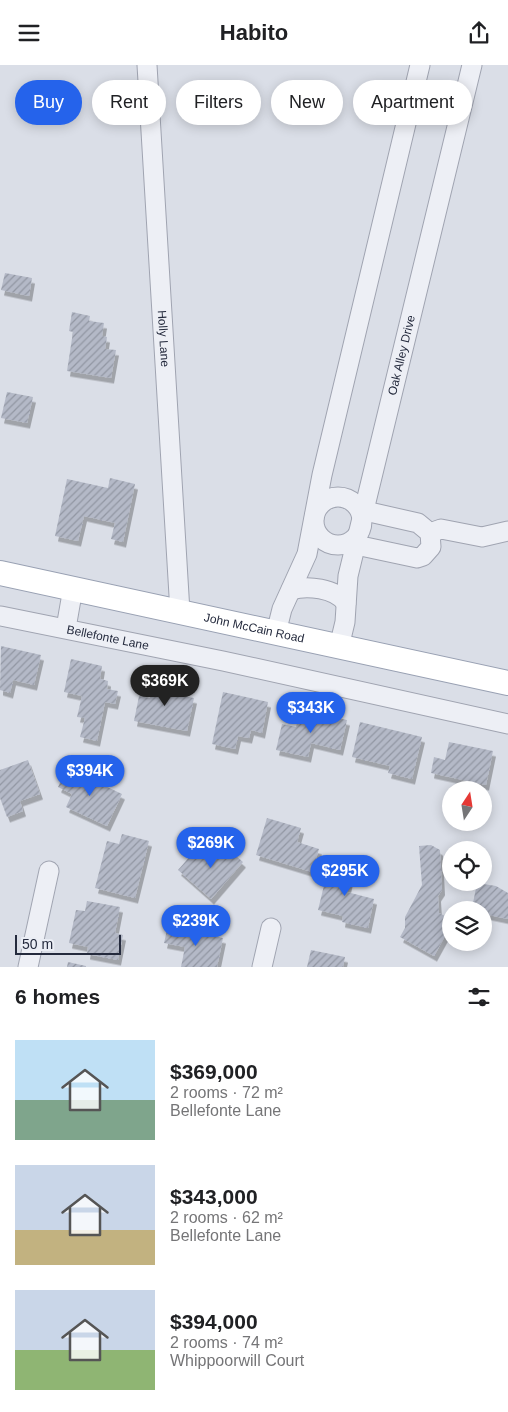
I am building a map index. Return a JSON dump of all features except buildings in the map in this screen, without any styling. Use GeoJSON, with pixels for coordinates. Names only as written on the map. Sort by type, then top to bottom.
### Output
{"type":"FeatureCollection","features":[{"type":"Feature","properties":{"kind":"main road","name":"John McCain Road"},"geometry":{"type":"LineString","coordinates":[[0,573],[508,683]]}},
{"type":"Feature","properties":{"kind":"street","name":"Holly Lane"},"geometry":{"type":"LineString","coordinates":[[147,65],[180,612]]}},
{"type":"Feature","properties":{"kind":"street"},"geometry":{"type":"LineString","coordinates":[[276,633],[282,609],[307,554],[420,65]]}},
{"type":"Feature","properties":{"kind":"street","name":"Oak Alley Drive"},"geometry":{"type":"LineString","coordinates":[[338,647],[345,621],[348,576],[472,65]]}},
{"type":"Feature","properties":{"kind":"street"},"geometry":{"type":"LineString","coordinates":[[332,497],[348,499],[359,510],[363,518],[358,533],[347,543],[331,544],[319,535],[314,521],[315,513],[324,501],[332,497]]}},
{"type":"Feature","properties":{"kind":"street"},"geometry":{"type":"LineString","coordinates":[[363,518],[418,523],[430,533]]}},
{"type":"Feature","properties":{"kind":"street"},"geometry":{"type":"LineString","coordinates":[[430,533],[441,529],[482,537],[508,531]]}},
{"type":"Feature","properties":{"kind":"street"},"geometry":{"type":"LineString","coordinates":[[356,545],[417,558],[427,552],[430,547],[430,533]]}},
{"type":"Feature","properties":{"kind":"street"},"geometry":{"type":"LineString","coordinates":[[291,590],[310,588],[332,593],[346,603]]}},
{"type":"Feature","properties":{"kind":"street"},"geometry":{"type":"LineString","coordinates":[[66,628],[73,589]]}},
{"type":"Feature","properties":{"kind":"street","name":"Bellefonte Lane"},"geometry":{"type":"LineString","coordinates":[[1,616],[66,628],[508,724]]}},
{"type":"Feature","properties":{"kind":"street"},"geometry":{"type":"LineString","coordinates":[[28,967],[49,871]]}},
{"type":"Feature","properties":{"kind":"street"},"geometry":{"type":"LineString","coordinates":[[262,967],[271,927]]}}]}
